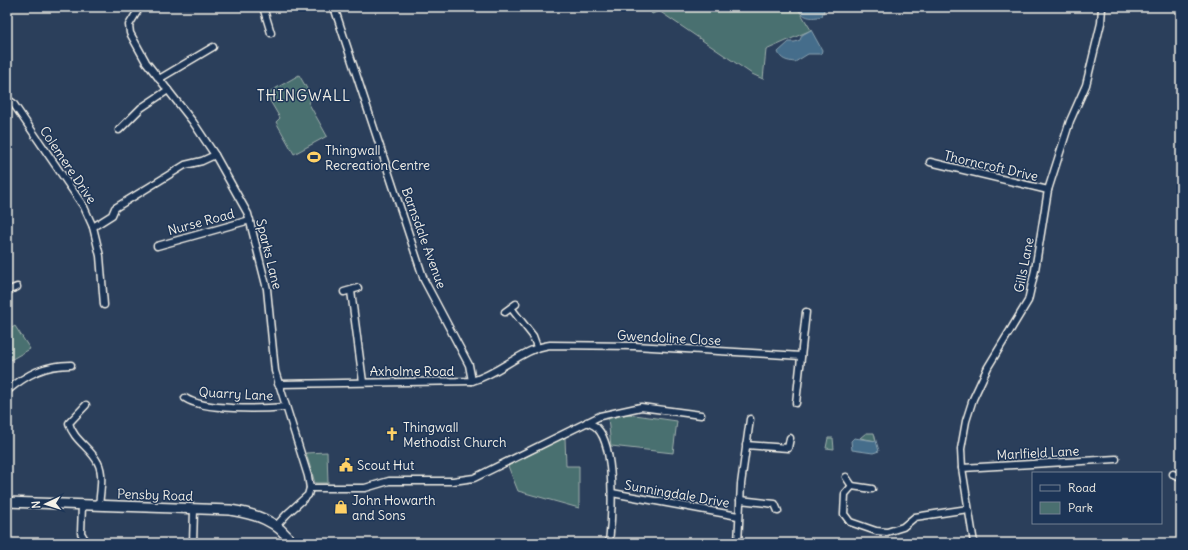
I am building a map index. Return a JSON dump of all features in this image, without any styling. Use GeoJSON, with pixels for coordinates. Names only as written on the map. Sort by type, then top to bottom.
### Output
{"type":"FeatureCollection","features":[{"type":"Feature","properties":{"kind":"main road","name":"Pensby Road"},"geometry":{"type":"LineString","coordinates":[[7,502],[194,510],[230,510],[261,517],[277,525],[292,543]]}},
{"type":"Feature","properties":{"kind":"street","name":"Sparks Lane"},"geometry":{"type":"LineString","coordinates":[[140,7],[130,25],[130,33],[146,62],[194,122],[239,196],[250,220],[267,289],[275,371],[308,476],[310,488]]}},
{"type":"Feature","properties":{"kind":"street"},"geometry":{"type":"LineString","coordinates":[[263,7],[271,33]]}},
{"type":"Feature","properties":{"kind":"street","name":"Barnsdale Avenue"},"geometry":{"type":"LineString","coordinates":[[334,7],[424,280],[469,365],[472,381]]}},
{"type":"Feature","properties":{"kind":"street","name":"Gills Lane"},"geometry":{"type":"LineString","coordinates":[[974,543],[962,468],[961,449],[966,421],[972,399],[988,367],[1028,301],[1035,270],[1048,190],[1070,121],[1086,85],[1101,23],[1102,7]]}},
{"type":"Feature","properties":{"kind":"street"},"geometry":{"type":"LineString","coordinates":[[159,79],[214,47]]}},
{"type":"Feature","properties":{"kind":"street"},"geometry":{"type":"LineString","coordinates":[[119,130],[140,108],[168,90]]}},
{"type":"Feature","properties":{"kind":"street","name":"Colemere Drive"},"geometry":{"type":"LineString","coordinates":[[7,99],[13,103],[84,207],[93,227],[112,215],[115,208],[185,166],[202,162],[215,155]]}},
{"type":"Feature","properties":{"kind":"street","name":"Thorncroft Drive"},"geometry":{"type":"LineString","coordinates":[[930,162],[1048,190]]}},
{"type":"Feature","properties":{"kind":"street","name":"Nurse Road"},"geometry":{"type":"LineString","coordinates":[[157,246],[250,220]]}},
{"type":"Feature","properties":{"kind":"street"},"geometry":{"type":"LineString","coordinates":[[93,227],[100,256],[104,305]]}},
{"type":"Feature","properties":{"kind":"street"},"geometry":{"type":"LineString","coordinates":[[7,291],[17,287]]}},
{"type":"Feature","properties":{"kind":"street"},"geometry":{"type":"LineString","coordinates":[[344,292],[351,292],[358,288]]}},
{"type":"Feature","properties":{"kind":"street"},"geometry":{"type":"LineString","coordinates":[[351,292],[363,382]]}},
{"type":"Feature","properties":{"kind":"street"},"geometry":{"type":"LineString","coordinates":[[505,312],[514,306],[533,336],[537,347]]}},
{"type":"Feature","properties":{"kind":"street"},"geometry":{"type":"LineString","coordinates":[[796,403],[806,312]]}},
{"type":"Feature","properties":{"kind":"street","name":"Gwendoline Close"},"geometry":{"type":"LineString","coordinates":[[537,347],[550,345],[635,346],[801,356]]}},
{"type":"Feature","properties":{"kind":"street","name":"Axholme Road"},"geometry":{"type":"LineString","coordinates":[[278,384],[472,381],[492,375],[537,347]]}},
{"type":"Feature","properties":{"kind":"street"},"geometry":{"type":"LineString","coordinates":[[7,391],[36,371],[58,365],[71,365]]}},
{"type":"Feature","properties":{"kind":"street","name":"Quarry Lane"},"geometry":{"type":"LineString","coordinates":[[185,398],[192,403],[260,409],[286,406]]}},
{"type":"Feature","properties":{"kind":"street"},"geometry":{"type":"LineString","coordinates":[[69,423],[86,405]]}},
{"type":"Feature","properties":{"kind":"street"},"geometry":{"type":"LineString","coordinates":[[277,525],[308,495],[310,488],[365,488],[389,481],[453,481],[474,478],[600,416],[641,407],[701,415]]}},
{"type":"Feature","properties":{"kind":"street"},"geometry":{"type":"LineString","coordinates":[[738,543],[738,516],[750,420]]}},
{"type":"Feature","properties":{"kind":"street"},"geometry":{"type":"LineString","coordinates":[[61,422],[69,423]]}},
{"type":"Feature","properties":{"kind":"street"},"geometry":{"type":"LineString","coordinates":[[586,422],[597,428],[606,442],[612,493],[610,543]]}},
{"type":"Feature","properties":{"kind":"street"},"geometry":{"type":"LineString","coordinates":[[69,423],[71,431],[99,463],[101,472],[100,506]]}},
{"type":"Feature","properties":{"kind":"street"},"geometry":{"type":"LineString","coordinates":[[746,445],[788,448],[790,438]]}},
{"type":"Feature","properties":{"kind":"street","name":"Marlfield Lane"},"geometry":{"type":"LineString","coordinates":[[962,468],[1116,459]]}},
{"type":"Feature","properties":{"kind":"street"},"geometry":{"type":"LineString","coordinates":[[1173,474],[1181,477]]}},
{"type":"Feature","properties":{"kind":"street"},"geometry":{"type":"LineString","coordinates":[[846,477],[852,486],[872,489]]}},
{"type":"Feature","properties":{"kind":"street"},"geometry":{"type":"LineString","coordinates":[[852,486],[845,494],[844,514],[850,522],[876,531],[887,532],[903,527],[915,517],[968,509]]}},
{"type":"Feature","properties":{"kind":"street","name":"Sunningdale Drive"},"geometry":{"type":"LineString","coordinates":[[612,493],[738,516]]}},
{"type":"Feature","properties":{"kind":"street"},"geometry":{"type":"LineString","coordinates":[[778,498],[775,504],[778,511]]}},
{"type":"Feature","properties":{"kind":"street"},"geometry":{"type":"LineString","coordinates":[[740,500],[775,504]]}},
{"type":"Feature","properties":{"kind":"street"},"geometry":{"type":"LineString","coordinates":[[82,505],[81,533],[87,543]]}},
{"type":"Feature","properties":{"kind":"street"},"geometry":{"type":"LineString","coordinates":[[193,543],[194,510]]}},
{"type":"Feature","properties":{"kind":"green space"},"geometry":{"type":"Polygon","coordinates":[[[648,7],[797,7],[811,30],[766,50],[763,79],[752,74],[659,11],[652,14],[648,7]]]}},
{"type":"Feature","properties":{"kind":"green space"},"geometry":{"type":"Polygon","coordinates":[[[299,75],[313,99],[308,102],[327,136],[294,154],[276,122],[280,118],[266,94],[299,75]]]}},
{"type":"Feature","properties":{"kind":"green space"},"geometry":{"type":"Polygon","coordinates":[[[15,326],[30,349],[7,362],[7,331],[15,326]]]}},
{"type":"Feature","properties":{"kind":"green space"},"geometry":{"type":"Polygon","coordinates":[[[628,414],[677,421],[673,453],[611,446],[608,418],[628,414]]]}},
{"type":"Feature","properties":{"kind":"green space"},"geometry":{"type":"Polygon","coordinates":[[[866,433],[874,433],[876,441],[860,438],[866,433]]]}},
{"type":"Feature","properties":{"kind":"green space"},"geometry":{"type":"Polygon","coordinates":[[[565,437],[566,466],[579,466],[579,508],[518,491],[508,466],[565,437]]]}},
{"type":"Feature","properties":{"kind":"green space"},"geometry":{"type":"Polygon","coordinates":[[[828,438],[833,438],[834,449],[826,448],[828,438]]]}},
{"type":"Feature","properties":{"kind":"green space"},"geometry":{"type":"Polygon","coordinates":[[[327,452],[328,483],[315,483],[306,453],[327,452]]]}},
{"type":"Feature","properties":{"kind":"water"},"geometry":{"type":"Polygon","coordinates":[[[797,7],[825,7],[822,16],[808,17],[799,11],[797,7]]]}},
{"type":"Feature","properties":{"kind":"water"},"geometry":{"type":"Polygon","coordinates":[[[811,30],[822,50],[821,54],[808,54],[795,62],[787,61],[781,57],[778,52],[789,42],[800,40],[802,35],[811,30]]]}},
{"type":"Feature","properties":{"kind":"water"},"geometry":{"type":"Polygon","coordinates":[[[854,438],[876,441],[879,451],[873,453],[852,450],[851,441],[854,438]]]}},
{"type":"Feature","properties":{"kind":"place","name":"Thingwall Recreation Centre"},"geometry":{"type":"Point","coordinates":[314,157]}},
{"type":"Feature","properties":{"kind":"place","name":"Thingwall Methodist Church"},"geometry":{"type":"Point","coordinates":[392,434]}},
{"type":"Feature","properties":{"kind":"place","name":"Scout Hut"},"geometry":{"type":"Point","coordinates":[346,465]}},
{"type":"Feature","properties":{"kind":"place","name":"John Howarth and Sons"},"geometry":{"type":"Point","coordinates":[341,507]}},
{"type":"Feature","properties":{"kind":"district","name":"THINGWALL"},"geometry":{"type":"Point","coordinates":[304,95]}}]}
